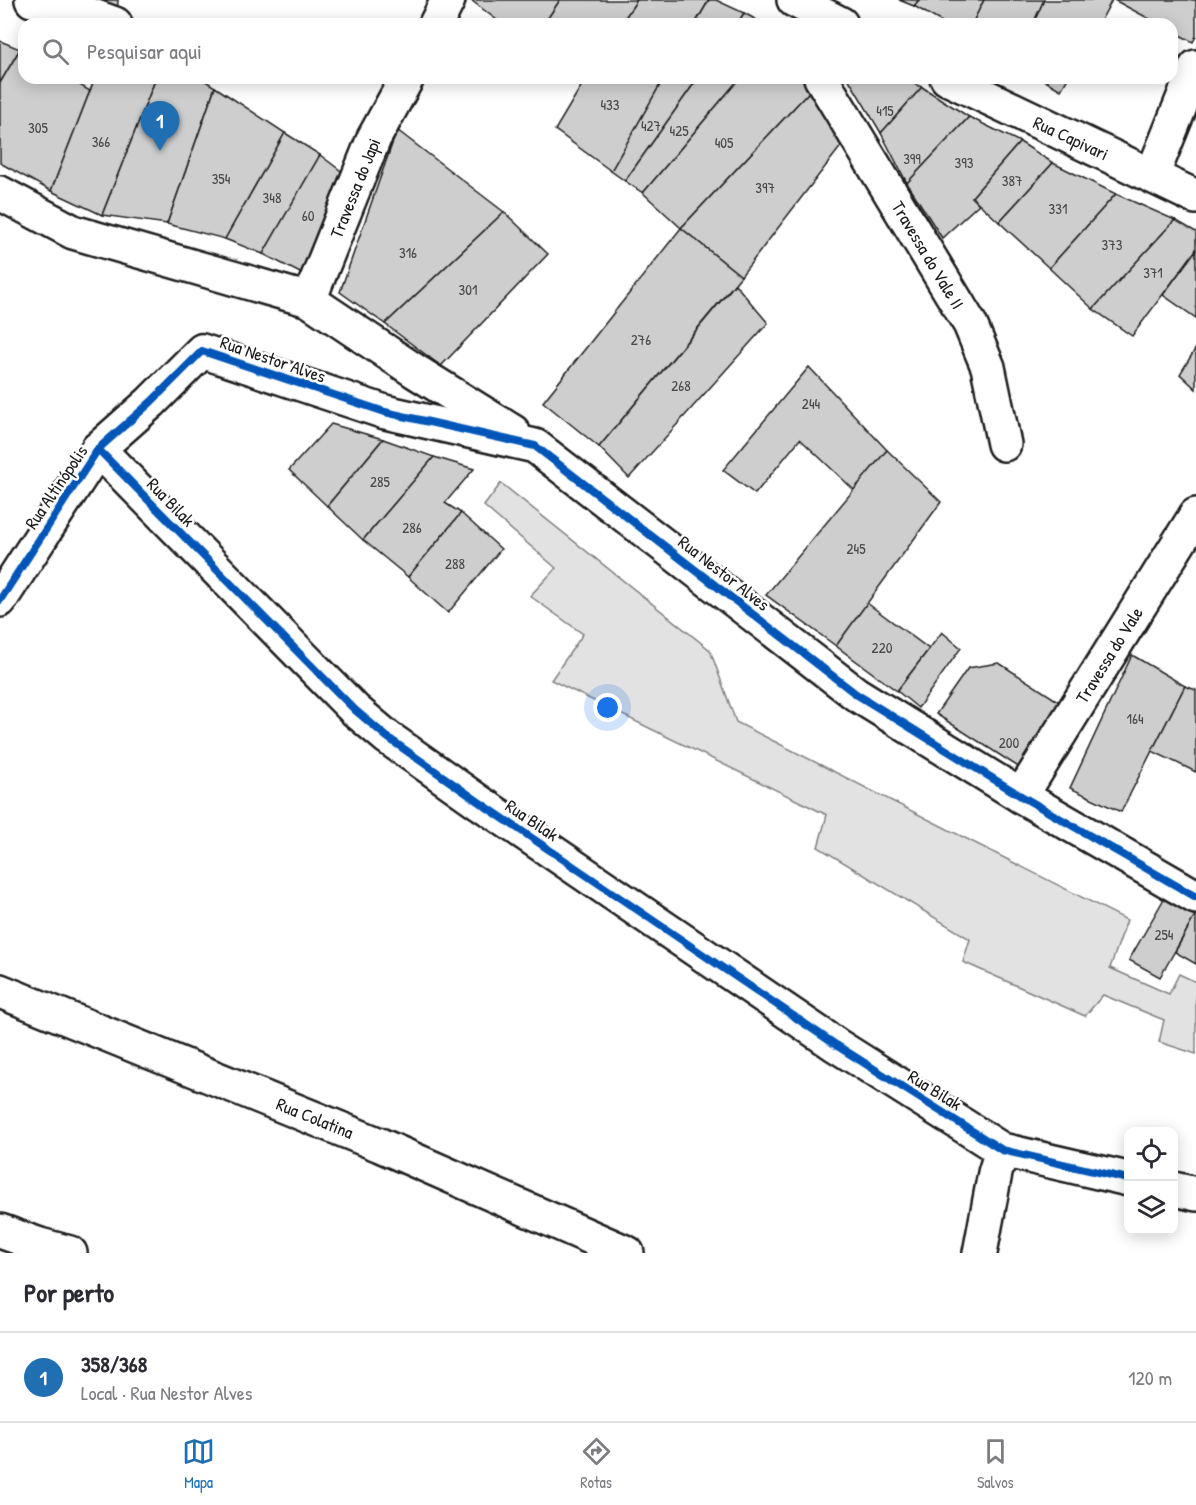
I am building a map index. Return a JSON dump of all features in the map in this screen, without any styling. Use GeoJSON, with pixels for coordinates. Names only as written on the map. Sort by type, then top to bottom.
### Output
{"type":"FeatureCollection","features":[{"type":"Feature","properties":{"kind":"street"},"geometry":{"type":"LineString","coordinates":[[32,0],[98,18]]}},
{"type":"Feature","properties":{"kind":"street"},"geometry":{"type":"LineString","coordinates":[[439,18],[448,0]]}},
{"type":"Feature","properties":{"kind":"street"},"geometry":{"type":"LineString","coordinates":[[773,0],[784,18]]}},
{"type":"Feature","properties":{"kind":"street"},"geometry":{"type":"LineString","coordinates":[[794,0],[830,18]]}},
{"type":"Feature","properties":{"kind":"street"},"geometry":{"type":"LineString","coordinates":[[1152,176],[1196,67]]}},
{"type":"Feature","properties":{"kind":"street","name":"Travessa do Japi"},"geometry":{"type":"LineString","coordinates":[[309,300],[374,138],[399,84]]}},
{"type":"Feature","properties":{"kind":"street","name":"Travessa do Vale II"},"geometry":{"type":"LineString","coordinates":[[824,84],[970,324],[988,367],[1004,444]]}},
{"type":"Feature","properties":{"kind":"street","name":"Rua Capivari"},"geometry":{"type":"LineString","coordinates":[[960,84],[1196,197]]}},
{"type":"Feature","properties":{"kind":"street","name":"Rua Nestor Alves"},"geometry":{"type":"LineString","coordinates":[[0,193],[73,232],[309,300],[535,446],[856,694],[1021,796],[1196,897]]}},
{"type":"Feature","properties":{"kind":"street","name":"Rua Nestor Alves"},"geometry":{"type":"LineString","coordinates":[[202,351],[385,412],[535,446]]}},
{"type":"Feature","properties":{"kind":"street","name":"Rua Altinópolis"},"geometry":{"type":"LineString","coordinates":[[0,600],[98,449],[151,402],[202,351]]}},
{"type":"Feature","properties":{"kind":"street","name":"Rua Bilak"},"geometry":{"type":"LineString","coordinates":[[98,449],[332,688],[387,737],[836,1045],[1002,1150],[1124,1178]]}},
{"type":"Feature","properties":{"kind":"street","name":"Travessa do Vale"},"geometry":{"type":"LineString","coordinates":[[1021,796],[1196,514]]}},
{"type":"Feature","properties":{"kind":"street","name":"Rua Colatina"},"geometry":{"type":"LineString","coordinates":[[0,991],[380,1144],[627,1253]]}},
{"type":"Feature","properties":{"kind":"street"},"geometry":{"type":"LineString","coordinates":[[980,1253],[995,1173],[1002,1150]]}},
{"type":"Feature","properties":{"kind":"street"},"geometry":{"type":"LineString","coordinates":[[1178,1190],[1196,1194]]}},
{"type":"Feature","properties":{"kind":"street"},"geometry":{"type":"LineString","coordinates":[[0,1231],[70,1253]]}},
{"type":"Feature","properties":{"kind":"shaded area"},"geometry":{"type":"Polygon","coordinates":[[[501,483],[710,650],[736,722],[1127,920],[1110,968],[1169,994],[1179,974],[1196,982],[1196,1054],[1159,1042],[1164,1020],[1103,995],[1085,1016],[963,962],[970,939],[818,847],[827,815],[551,680],[583,634],[530,596],[556,568],[484,506],[501,483]]]}},
{"type":"Feature","properties":{"kind":"building"},"geometry":{"type":"Polygon","coordinates":[[[66,0],[118,0],[117,13],[66,0]]]}},
{"type":"Feature","properties":{"kind":"building"},"geometry":{"type":"Polygon","coordinates":[[[471,0],[560,0],[548,18],[494,18],[471,0]]]}},
{"type":"Feature","properties":{"kind":"building"},"geometry":{"type":"Polygon","coordinates":[[[560,0],[637,0],[625,18],[548,18],[560,0]]]}},
{"type":"Feature","properties":{"kind":"building"},"geometry":{"type":"Polygon","coordinates":[[[637,0],[709,0],[698,18],[625,18],[637,0]]]}},
{"type":"Feature","properties":{"kind":"building"},"geometry":{"type":"Polygon","coordinates":[[[709,0],[716,0],[744,13],[741,18],[698,18],[709,0]]]}},
{"type":"Feature","properties":{"kind":"building"},"geometry":{"type":"Polygon","coordinates":[[[899,0],[919,0],[914,6],[899,0]]]}},
{"type":"Feature","properties":{"kind":"building"},"geometry":{"type":"Polygon","coordinates":[[[919,0],[984,0],[975,18],[935,18],[914,6],[919,0]]]}},
{"type":"Feature","properties":{"kind":"building"},"geometry":{"type":"Polygon","coordinates":[[[984,0],[1044,0],[1036,18],[975,18],[984,0]]]}},
{"type":"Feature","properties":{"kind":"building"},"geometry":{"type":"Polygon","coordinates":[[[1044,0],[1112,0],[1102,18],[1036,18],[1044,0]]]}},
{"type":"Feature","properties":{"kind":"building"},"geometry":{"type":"Polygon","coordinates":[[[1114,0],[1196,0],[1196,36],[1193,42],[1178,34],[1178,18],[1148,18],[1114,0]]]}},
{"type":"Feature","properties":{"kind":"building"},"geometry":{"type":"Polygon","coordinates":[[[744,13],[753,18],[741,18],[744,13]]]}},
{"type":"Feature","properties":{"kind":"building"},"geometry":{"type":"Polygon","coordinates":[[[0,41],[18,48],[18,52],[0,83],[0,41]]]}},
{"type":"Feature","properties":{"kind":"building"},"geometry":{"type":"Polygon","coordinates":[[[18,52],[18,84],[78,84],[90,91],[51,191],[0,163],[0,83],[18,52]]]}},
{"type":"Feature","properties":{"kind":"building"},"geometry":{"type":"Polygon","coordinates":[[[93,84],[154,84],[102,215],[51,191],[93,84]]]}},
{"type":"Feature","properties":{"kind":"building"},"geometry":{"type":"Polygon","coordinates":[[[154,84],[210,84],[215,87],[167,224],[102,215],[154,84]]]}},
{"type":"Feature","properties":{"kind":"building"},"geometry":{"type":"Polygon","coordinates":[[[582,84],[661,84],[611,171],[555,130],[582,84]]]}},
{"type":"Feature","properties":{"kind":"building"},"geometry":{"type":"Polygon","coordinates":[[[661,84],[694,84],[625,181],[611,171],[661,84]]]}},
{"type":"Feature","properties":{"kind":"building"},"geometry":{"type":"Polygon","coordinates":[[[694,84],[735,84],[643,193],[625,181],[694,84]]]}},
{"type":"Feature","properties":{"kind":"building"},"geometry":{"type":"Polygon","coordinates":[[[735,84],[806,84],[810,91],[681,228],[643,193],[735,84]]]}},
{"type":"Feature","properties":{"kind":"building"},"geometry":{"type":"Polygon","coordinates":[[[852,84],[915,84],[922,87],[881,133],[852,84]]]}},
{"type":"Feature","properties":{"kind":"building"},"geometry":{"type":"Polygon","coordinates":[[[1050,84],[1064,84],[1061,90],[1050,84]]]}},
{"type":"Feature","properties":{"kind":"building"},"geometry":{"type":"Polygon","coordinates":[[[215,87],[285,133],[225,239],[167,224],[215,87]]]}},
{"type":"Feature","properties":{"kind":"building"},"geometry":{"type":"Polygon","coordinates":[[[922,87],[969,117],[907,183],[881,133],[922,87]]]}},
{"type":"Feature","properties":{"kind":"building"},"geometry":{"type":"Polygon","coordinates":[[[810,91],[842,145],[741,276],[681,228],[810,91]]]}},
{"type":"Feature","properties":{"kind":"building"},"geometry":{"type":"Polygon","coordinates":[[[969,117],[1020,142],[972,197],[979,204],[942,238],[907,183],[969,117]]]}},
{"type":"Feature","properties":{"kind":"building"},"geometry":{"type":"Polygon","coordinates":[[[397,130],[504,212],[385,324],[340,292],[397,130]]]}},
{"type":"Feature","properties":{"kind":"building"},"geometry":{"type":"Polygon","coordinates":[[[285,133],[320,155],[263,254],[225,239],[285,133]]]}},
{"type":"Feature","properties":{"kind":"building"},"geometry":{"type":"Polygon","coordinates":[[[1020,142],[1053,163],[999,222],[972,197],[1020,142]]]}},
{"type":"Feature","properties":{"kind":"building"},"geometry":{"type":"Polygon","coordinates":[[[320,155],[349,177],[302,274],[263,254],[320,155]]]}},
{"type":"Feature","properties":{"kind":"building"},"geometry":{"type":"Polygon","coordinates":[[[1053,163],[1116,194],[1049,268],[999,222],[1053,163]]]}},
{"type":"Feature","properties":{"kind":"building"},"geometry":{"type":"Polygon","coordinates":[[[1116,194],[1175,220],[1093,309],[1049,268],[1116,194]]]}},
{"type":"Feature","properties":{"kind":"building"},"geometry":{"type":"Polygon","coordinates":[[[504,212],[548,254],[441,366],[385,324],[504,212]]]}},
{"type":"Feature","properties":{"kind":"building"},"geometry":{"type":"Polygon","coordinates":[[[1175,220],[1196,232],[1196,250],[1132,336],[1093,309],[1175,220]]]}},
{"type":"Feature","properties":{"kind":"building"},"geometry":{"type":"Polygon","coordinates":[[[681,228],[741,276],[599,447],[543,402],[681,228]]]}},
{"type":"Feature","properties":{"kind":"building"},"geometry":{"type":"Polygon","coordinates":[[[1196,250],[1196,318],[1163,295],[1196,250]]]}},
{"type":"Feature","properties":{"kind":"building"},"geometry":{"type":"Polygon","coordinates":[[[735,284],[768,323],[629,478],[599,447],[735,284]]]}},
{"type":"Feature","properties":{"kind":"building"},"geometry":{"type":"Polygon","coordinates":[[[1196,348],[1196,389],[1180,374],[1196,348]]]}},
{"type":"Feature","properties":{"kind":"building"},"geometry":{"type":"Polygon","coordinates":[[[809,367],[887,450],[854,490],[800,439],[755,494],[723,470],[809,367]]]}},
{"type":"Feature","properties":{"kind":"building"},"geometry":{"type":"Polygon","coordinates":[[[331,424],[383,439],[327,506],[289,470],[331,424]]]}},
{"type":"Feature","properties":{"kind":"building"},"geometry":{"type":"Polygon","coordinates":[[[383,439],[434,457],[363,540],[327,506],[383,439]]]}},
{"type":"Feature","properties":{"kind":"building"},"geometry":{"type":"Polygon","coordinates":[[[887,450],[941,502],[836,646],[766,595],[887,450]]]}},
{"type":"Feature","properties":{"kind":"building"},"geometry":{"type":"Polygon","coordinates":[[[434,457],[474,469],[445,503],[461,513],[408,577],[363,540],[434,457]]]}},
{"type":"Feature","properties":{"kind":"building"},"geometry":{"type":"Polygon","coordinates":[[[461,513],[501,549],[448,613],[408,577],[461,513]]]}},
{"type":"Feature","properties":{"kind":"building"},"geometry":{"type":"Polygon","coordinates":[[[867,603],[929,649],[897,691],[836,646],[867,603]]]}},
{"type":"Feature","properties":{"kind":"building"},"geometry":{"type":"Polygon","coordinates":[[[942,632],[961,648],[918,708],[897,691],[942,632]]]}},
{"type":"Feature","properties":{"kind":"building"},"geometry":{"type":"Polygon","coordinates":[[[1132,655],[1185,686],[1121,812],[1070,788],[1132,655]]]}},
{"type":"Feature","properties":{"kind":"building"},"geometry":{"type":"Polygon","coordinates":[[[999,663],[1061,703],[1023,770],[936,714],[968,668],[999,663]]]}},
{"type":"Feature","properties":{"kind":"building"},"geometry":{"type":"Polygon","coordinates":[[[1185,686],[1196,690],[1196,772],[1152,751],[1185,686]]]}},
{"type":"Feature","properties":{"kind":"building"},"geometry":{"type":"Polygon","coordinates":[[[1165,897],[1195,916],[1160,977],[1129,960],[1165,897]]]}},
{"type":"Feature","properties":{"kind":"building"},"geometry":{"type":"Polygon","coordinates":[[[1196,917],[1196,964],[1175,952],[1196,917]]]}},
{"type":"Feature","properties":{"kind":"cycle path"},"geometry":{"type":"LineString","coordinates":[[0,600],[98,449],[151,402],[202,351],[385,412],[535,446],[856,694],[1021,796],[1196,897]]}},
{"type":"Feature","properties":{"kind":"cycle path"},"geometry":{"type":"LineString","coordinates":[[98,449],[355,710],[387,737],[836,1045],[1002,1150],[1124,1178]]}},
{"type":"Feature","properties":{"kind":"place","name":"358/368"},"geometry":{"type":"Point","coordinates":[160,151]}}]}
